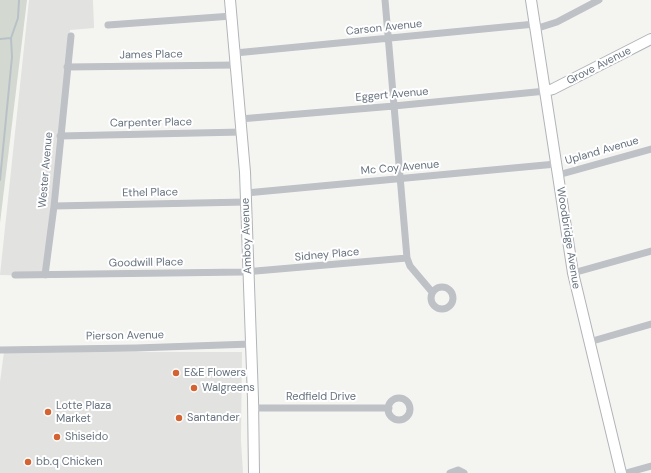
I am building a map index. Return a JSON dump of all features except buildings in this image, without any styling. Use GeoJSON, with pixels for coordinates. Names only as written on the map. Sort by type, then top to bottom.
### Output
{"type":"FeatureCollection","features":[{"type":"Feature","properties":{"kind":"street","name":"Amboy Avenue"},"geometry":{"type":"LineString","coordinates":[[230,0],[242,132],[246,198],[254,473]]}},
{"type":"Feature","properties":{"kind":"street"},"geometry":{"type":"LineString","coordinates":[[385,0],[407,258],[410,266],[432,292]]}},
{"type":"Feature","properties":{"kind":"street","name":"Woodbridge Avenue"},"geometry":{"type":"LineString","coordinates":[[531,0],[573,273],[621,473]]}},
{"type":"Feature","properties":{"kind":"street","name":"Carson Avenue"},"geometry":{"type":"LineString","coordinates":[[235,53],[535,27],[558,22],[599,0]]}},
{"type":"Feature","properties":{"kind":"street"},"geometry":{"type":"LineString","coordinates":[[108,25],[232,16]]}},
{"type":"Feature","properties":{"kind":"street","name":"Wester Avenue"},"geometry":{"type":"LineString","coordinates":[[45,275],[54,206],[70,36]]}},
{"type":"Feature","properties":{"kind":"street","name":"Grove Avenue"},"geometry":{"type":"LineString","coordinates":[[546,91],[553,89],[651,39]]}},
{"type":"Feature","properties":{"kind":"street","name":"James Place"},"geometry":{"type":"LineString","coordinates":[[67,67],[236,65]]}},
{"type":"Feature","properties":{"kind":"street","name":"Eggert Avenue"},"geometry":{"type":"LineString","coordinates":[[240,119],[546,91]]}},
{"type":"Feature","properties":{"kind":"street","name":"Carpenter Place"},"geometry":{"type":"LineString","coordinates":[[60,136],[242,132]]}},
{"type":"Feature","properties":{"kind":"street","name":"Upland Avenue"},"geometry":{"type":"LineString","coordinates":[[558,175],[651,149]]}},
{"type":"Feature","properties":{"kind":"street","name":"Mc Coy Avenue"},"geometry":{"type":"LineString","coordinates":[[246,198],[400,179],[556,164]]}},
{"type":"Feature","properties":{"kind":"street","name":"Ethel Place"},"geometry":{"type":"LineString","coordinates":[[54,206],[246,198]]}},
{"type":"Feature","properties":{"kind":"street"},"geometry":{"type":"LineString","coordinates":[[573,273],[651,251]]}},
{"type":"Feature","properties":{"kind":"street","name":"Sidney Place"},"geometry":{"type":"LineString","coordinates":[[249,272],[407,258]]}},
{"type":"Feature","properties":{"kind":"street","name":"Goodwill Place"},"geometry":{"type":"LineString","coordinates":[[15,275],[249,272]]}},
{"type":"Feature","properties":{"kind":"street"},"geometry":{"type":"LineString","coordinates":[[589,342],[651,324]]}},
{"type":"Feature","properties":{"kind":"street","name":"Pierson Avenue"},"geometry":{"type":"LineString","coordinates":[[0,350],[136,348],[251,344]]}},
{"type":"Feature","properties":{"kind":"street","name":"Redfield Drive"},"geometry":{"type":"LineString","coordinates":[[253,408],[389,408]]}},
{"type":"Feature","properties":{"kind":"street"},"geometry":{"type":"LineString","coordinates":[[626,473],[651,466]]}},
{"type":"Feature","properties":{"kind":"street"},"geometry":{"type":"LineString","coordinates":[[450,473],[454,470],[458,470],[464,473]]}},
{"type":"Feature","properties":{"kind":"shaded area"},"geometry":{"type":"Polygon","coordinates":[[[0,0],[27,0],[0,223],[0,0]]]}},
{"type":"Feature","properties":{"kind":"shaded area"},"geometry":{"type":"Polygon","coordinates":[[[29,0],[93,0],[94,28],[70,30],[43,276],[0,275],[29,0]]]}},
{"type":"Feature","properties":{"kind":"shaded area"},"geometry":{"type":"Polygon","coordinates":[[[4,352],[242,352],[241,440],[243,473],[0,473],[0,382],[4,352]]]}},
{"type":"Feature","properties":{"kind":"waterway"},"geometry":{"type":"LineString","coordinates":[[0,180],[12,57],[11,38],[18,18],[19,0]]}},
{"type":"Feature","properties":{"kind":"waterway"},"geometry":{"type":"LineString","coordinates":[[0,39],[11,38]]}},
{"type":"Feature","properties":{"kind":"place","name":"E&E Flowers"},"geometry":{"type":"Point","coordinates":[176,373]}},
{"type":"Feature","properties":{"kind":"place","name":"Walgreens"},"geometry":{"type":"Point","coordinates":[194,388]}},
{"type":"Feature","properties":{"kind":"place","name":"Lotte Plaza Market"},"geometry":{"type":"Point","coordinates":[48,412]}},
{"type":"Feature","properties":{"kind":"place","name":"Santander"},"geometry":{"type":"Point","coordinates":[179,418]}},
{"type":"Feature","properties":{"kind":"place","name":"Shiseido"},"geometry":{"type":"Point","coordinates":[57,437]}},
{"type":"Feature","properties":{"kind":"place","name":"bb.q Chicken"},"geometry":{"type":"Point","coordinates":[28,462]}}]}
